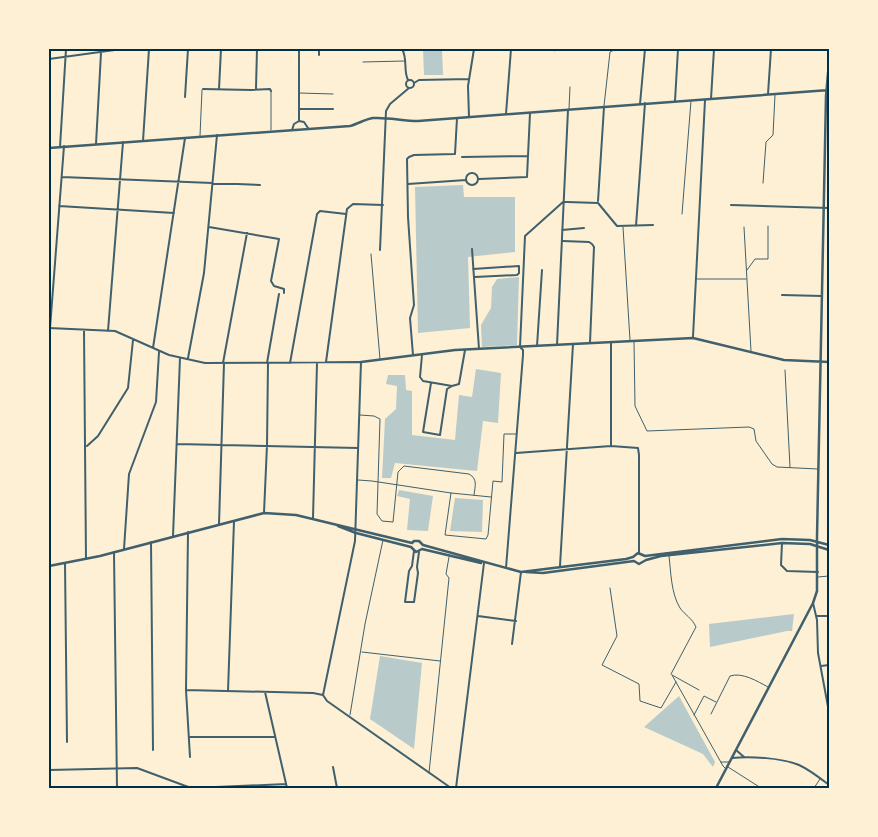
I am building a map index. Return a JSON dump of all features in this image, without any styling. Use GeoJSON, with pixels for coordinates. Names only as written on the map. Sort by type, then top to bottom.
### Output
{"type":"FeatureCollection","features":[{"type":"Feature","properties":{"kind":"street"},"geometry":{"type":"LineString","coordinates":[[60,147],[66,49]]}},
{"type":"Feature","properties":{"kind":"street"},"geometry":{"type":"LineString","coordinates":[[49,59],[122,49]]}},
{"type":"Feature","properties":{"kind":"street"},"geometry":{"type":"LineString","coordinates":[[143,141],[149,49]]}},
{"type":"Feature","properties":{"kind":"street"},"geometry":{"type":"LineString","coordinates":[[185,97],[188,49]]}},
{"type":"Feature","properties":{"kind":"street"},"geometry":{"type":"LineString","coordinates":[[219,89],[221,49]]}},
{"type":"Feature","properties":{"kind":"street"},"geometry":{"type":"LineString","coordinates":[[256,88],[257,49]]}},
{"type":"Feature","properties":{"kind":"street"},"geometry":{"type":"LineString","coordinates":[[299,49],[299,121]]}},
{"type":"Feature","properties":{"kind":"street"},"geometry":{"type":"LineString","coordinates":[[319,49],[319,55]]}},
{"type":"Feature","properties":{"kind":"street"},"geometry":{"type":"LineString","coordinates":[[402,49],[406,61],[406,76],[408,80],[405,83],[409,88]]}},
{"type":"Feature","properties":{"kind":"street"},"geometry":{"type":"LineString","coordinates":[[469,117],[468,86],[474,49]]}},
{"type":"Feature","properties":{"kind":"street"},"geometry":{"type":"LineString","coordinates":[[506,114],[511,49]]}},
{"type":"Feature","properties":{"kind":"street"},"geometry":{"type":"LineString","coordinates":[[640,104],[645,49]]}},
{"type":"Feature","properties":{"kind":"street"},"geometry":{"type":"LineString","coordinates":[[675,101],[678,49]]}},
{"type":"Feature","properties":{"kind":"street"},"geometry":{"type":"LineString","coordinates":[[711,99],[714,49]]}},
{"type":"Feature","properties":{"kind":"street"},"geometry":{"type":"LineString","coordinates":[[767,95],[771,49]]}},
{"type":"Feature","properties":{"kind":"street"},"geometry":{"type":"LineString","coordinates":[[621,50],[610,52],[604,107],[598,202],[617,226],[653,225]]}},
{"type":"Feature","properties":{"kind":"street"},"geometry":{"type":"LineString","coordinates":[[96,144],[101,53]]}},
{"type":"Feature","properties":{"kind":"street"},"geometry":{"type":"LineString","coordinates":[[363,62],[406,61]]}},
{"type":"Feature","properties":{"kind":"street"},"geometry":{"type":"LineString","coordinates":[[716,788],[813,603],[817,591],[822,296],[829,62]]}},
{"type":"Feature","properties":{"kind":"street"},"geometry":{"type":"LineString","coordinates":[[380,250],[388,107],[418,80],[469,79]]}},
{"type":"Feature","properties":{"kind":"street"},"geometry":{"type":"LineString","coordinates":[[408,80],[414,83]]}},
{"type":"Feature","properties":{"kind":"street"},"geometry":{"type":"LineString","coordinates":[[557,345],[570,87]]}},
{"type":"Feature","properties":{"kind":"street"},"geometry":{"type":"LineString","coordinates":[[200,136],[202,89],[270,89],[272,131]]}},
{"type":"Feature","properties":{"kind":"street"},"geometry":{"type":"LineString","coordinates":[[49,148],[350,126],[370,118],[386,117],[406,121],[457,118],[828,91]]}},
{"type":"Feature","properties":{"kind":"street"},"geometry":{"type":"LineString","coordinates":[[299,94],[333,94]]}},
{"type":"Feature","properties":{"kind":"street"},"geometry":{"type":"LineString","coordinates":[[763,183],[766,142],[773,135],[775,94]]}},
{"type":"Feature","properties":{"kind":"street"},"geometry":{"type":"LineString","coordinates":[[682,214],[691,100]]}},
{"type":"Feature","properties":{"kind":"street"},"geometry":{"type":"LineString","coordinates":[[693,338],[705,100]]}},
{"type":"Feature","properties":{"kind":"street"},"geometry":{"type":"LineString","coordinates":[[636,226],[645,103]]}},
{"type":"Feature","properties":{"kind":"street"},"geometry":{"type":"LineString","coordinates":[[299,109],[333,109]]}},
{"type":"Feature","properties":{"kind":"street"},"geometry":{"type":"LineString","coordinates":[[479,179],[527,177],[530,112]]}},
{"type":"Feature","properties":{"kind":"street"},"geometry":{"type":"LineString","coordinates":[[413,356],[410,318],[414,305],[408,217],[407,159],[414,155],[456,154],[457,118]]}},
{"type":"Feature","properties":{"kind":"street"},"geometry":{"type":"LineString","coordinates":[[299,121],[303,121],[308,129]]}},
{"type":"Feature","properties":{"kind":"street"},"geometry":{"type":"LineString","coordinates":[[292,130],[294,124],[299,121]]}},
{"type":"Feature","properties":{"kind":"street"},"geometry":{"type":"LineString","coordinates":[[188,359],[204,273],[217,135]]}},
{"type":"Feature","properties":{"kind":"street"},"geometry":{"type":"LineString","coordinates":[[153,348],[185,138]]}},
{"type":"Feature","properties":{"kind":"street"},"geometry":{"type":"LineString","coordinates":[[108,331],[124,142]]}},
{"type":"Feature","properties":{"kind":"street"},"geometry":{"type":"LineString","coordinates":[[64,146],[49,328],[115,331],[159,351],[205,363],[361,362],[478,349],[693,338],[784,360],[829,362]]}},
{"type":"Feature","properties":{"kind":"street"},"geometry":{"type":"LineString","coordinates":[[462,157],[528,156]]}},
{"type":"Feature","properties":{"kind":"street"},"geometry":{"type":"LineString","coordinates":[[466,180],[467,175],[472,173],[477,175],[479,179]]}},
{"type":"Feature","properties":{"kind":"street"},"geometry":{"type":"LineString","coordinates":[[62,177],[260,185]]}},
{"type":"Feature","properties":{"kind":"street"},"geometry":{"type":"LineString","coordinates":[[466,180],[468,184],[473,186],[477,184],[479,179]]}},
{"type":"Feature","properties":{"kind":"street"},"geometry":{"type":"LineString","coordinates":[[408,184],[466,180]]}},
{"type":"Feature","properties":{"kind":"street"},"geometry":{"type":"LineString","coordinates":[[506,568],[523,355],[523,350],[520,347],[525,238],[527,234],[563,202],[598,202]]}},
{"type":"Feature","properties":{"kind":"street"},"geometry":{"type":"LineString","coordinates":[[326,363],[346,214],[349,206],[353,204],[383,206]]}},
{"type":"Feature","properties":{"kind":"street"},"geometry":{"type":"LineString","coordinates":[[59,206],[174,213]]}},
{"type":"Feature","properties":{"kind":"street"},"geometry":{"type":"LineString","coordinates":[[731,206],[829,208]]}},
{"type":"Feature","properties":{"kind":"street"},"geometry":{"type":"LineString","coordinates":[[290,363],[317,214],[320,211],[346,214]]}},
{"type":"Feature","properties":{"kind":"street"},"geometry":{"type":"LineString","coordinates":[[623,226],[630,341]]}},
{"type":"Feature","properties":{"kind":"street"},"geometry":{"type":"LineString","coordinates":[[747,271],[756,259],[768,259],[768,226]]}},
{"type":"Feature","properties":{"kind":"street"},"geometry":{"type":"LineString","coordinates":[[208,227],[279,239],[271,281],[274,286],[284,289],[284,293]]}},
{"type":"Feature","properties":{"kind":"street"},"geometry":{"type":"LineString","coordinates":[[744,227],[751,352]]}},
{"type":"Feature","properties":{"kind":"street"},"geometry":{"type":"LineString","coordinates":[[562,230],[584,228]]}},
{"type":"Feature","properties":{"kind":"street"},"geometry":{"type":"LineString","coordinates":[[219,524],[224,363],[247,233]]}},
{"type":"Feature","properties":{"kind":"street"},"geometry":{"type":"LineString","coordinates":[[562,241],[589,242],[594,248],[590,343]]}},
{"type":"Feature","properties":{"kind":"street"},"geometry":{"type":"LineString","coordinates":[[472,249],[478,349]]}},
{"type":"Feature","properties":{"kind":"street"},"geometry":{"type":"LineString","coordinates":[[371,254],[380,360]]}},
{"type":"Feature","properties":{"kind":"street"},"geometry":{"type":"LineString","coordinates":[[473,269],[519,266],[520,268],[520,273],[517,275],[474,277]]}},
{"type":"Feature","properties":{"kind":"street"},"geometry":{"type":"LineString","coordinates":[[537,346],[542,270]]}},
{"type":"Feature","properties":{"kind":"street"},"geometry":{"type":"LineString","coordinates":[[697,279],[747,279]]}},
{"type":"Feature","properties":{"kind":"street"},"geometry":{"type":"LineString","coordinates":[[264,513],[267,445],[267,363],[279,294]]}},
{"type":"Feature","properties":{"kind":"street"},"geometry":{"type":"LineString","coordinates":[[782,295],[822,296]]}},
{"type":"Feature","properties":{"kind":"street"},"geometry":{"type":"LineString","coordinates":[[84,330],[86,559]]}},
{"type":"Feature","properties":{"kind":"street"},"geometry":{"type":"LineString","coordinates":[[86,447],[98,436],[124,397],[130,383],[133,340]]}},
{"type":"Feature","properties":{"kind":"street"},"geometry":{"type":"LineString","coordinates":[[634,341],[636,406],[647,432],[749,427],[754,429],[756,441],[772,464],[777,467],[819,471]]}},
{"type":"Feature","properties":{"kind":"street"},"geometry":{"type":"LineString","coordinates":[[611,342],[611,446]]}},
{"type":"Feature","properties":{"kind":"street"},"geometry":{"type":"LineString","coordinates":[[560,567],[573,344]]}},
{"type":"Feature","properties":{"kind":"street"},"geometry":{"type":"LineString","coordinates":[[431,383],[423,432],[440,435],[447,389],[459,384],[465,350]]}},
{"type":"Feature","properties":{"kind":"street"},"geometry":{"type":"LineString","coordinates":[[124,549],[129,474],[156,402],[159,351]]}},
{"type":"Feature","properties":{"kind":"street"},"geometry":{"type":"LineString","coordinates":[[422,355],[420,378],[423,381],[452,386]]}},
{"type":"Feature","properties":{"kind":"street"},"geometry":{"type":"LineString","coordinates":[[173,536],[180,358]]}},
{"type":"Feature","properties":{"kind":"street"},"geometry":{"type":"LineString","coordinates":[[323,695],[356,531],[361,362]]}},
{"type":"Feature","properties":{"kind":"street"},"geometry":{"type":"LineString","coordinates":[[313,520],[317,363]]}},
{"type":"Feature","properties":{"kind":"street"},"geometry":{"type":"LineString","coordinates":[[785,370],[790,468]]}},
{"type":"Feature","properties":{"kind":"street"},"geometry":{"type":"LineString","coordinates":[[359,415],[374,416],[380,419],[377,514],[382,521],[392,522],[398,472],[404,466],[463,473],[473,477],[475,480],[474,495]]}},
{"type":"Feature","properties":{"kind":"street"},"geometry":{"type":"LineString","coordinates":[[451,493],[445,535],[486,539],[488,535],[493,481],[502,482],[504,434],[517,434]]}},
{"type":"Feature","properties":{"kind":"street"},"geometry":{"type":"LineString","coordinates":[[178,444],[358,448]]}},
{"type":"Feature","properties":{"kind":"street"},"geometry":{"type":"LineString","coordinates":[[422,547],[449,556],[533,574],[634,559],[639,553],[639,451],[634,447],[611,446],[515,453]]}},
{"type":"Feature","properties":{"kind":"street"},"geometry":{"type":"LineString","coordinates":[[358,480],[378,481],[451,493],[491,497]]}},
{"type":"Feature","properties":{"kind":"street"},"geometry":{"type":"LineString","coordinates":[[49,566],[100,556],[264,513],[284,514],[313,520],[412,545]]}},
{"type":"Feature","properties":{"kind":"street"},"geometry":{"type":"LineString","coordinates":[[228,691],[234,520]]}},
{"type":"Feature","properties":{"kind":"street"},"geometry":{"type":"LineString","coordinates":[[356,531],[412,545]]}},
{"type":"Feature","properties":{"kind":"street"},"geometry":{"type":"LineString","coordinates":[[188,532],[186,690],[190,757]]}},
{"type":"Feature","properties":{"kind":"street"},"geometry":{"type":"LineString","coordinates":[[350,716],[383,539]]}},
{"type":"Feature","properties":{"kind":"street"},"geometry":{"type":"LineString","coordinates":[[639,553],[643,555],[795,539],[818,544],[829,550]]}},
{"type":"Feature","properties":{"kind":"street"},"geometry":{"type":"LineString","coordinates":[[412,545],[414,541],[420,541],[422,547]]}},
{"type":"Feature","properties":{"kind":"street"},"geometry":{"type":"LineString","coordinates":[[152,542],[153,750]]}},
{"type":"Feature","properties":{"kind":"street"},"geometry":{"type":"LineString","coordinates":[[634,559],[639,564],[669,555],[782,543],[829,545]]}},
{"type":"Feature","properties":{"kind":"street"},"geometry":{"type":"LineString","coordinates":[[782,543],[781,565],[787,571],[818,572]]}},
{"type":"Feature","properties":{"kind":"street"},"geometry":{"type":"LineString","coordinates":[[412,545],[414,551],[405,602],[414,602],[418,573],[418,552],[422,547]]}},
{"type":"Feature","properties":{"kind":"street"},"geometry":{"type":"LineString","coordinates":[[422,547],[484,563]]}},
{"type":"Feature","properties":{"kind":"street"},"geometry":{"type":"LineString","coordinates":[[414,551],[418,552]]}},
{"type":"Feature","properties":{"kind":"street"},"geometry":{"type":"LineString","coordinates":[[114,552],[117,788]]}},
{"type":"Feature","properties":{"kind":"street"},"geometry":{"type":"LineString","coordinates":[[643,555],[644,561]]}},
{"type":"Feature","properties":{"kind":"street"},"geometry":{"type":"LineString","coordinates":[[669,555],[673,589],[680,608],[693,620],[696,626],[672,674]]}},
{"type":"Feature","properties":{"kind":"street"},"geometry":{"type":"LineString","coordinates":[[429,773],[449,578],[446,574],[449,556]]}},
{"type":"Feature","properties":{"kind":"street"},"geometry":{"type":"LineString","coordinates":[[521,572],[634,559]]}},
{"type":"Feature","properties":{"kind":"street"},"geometry":{"type":"LineString","coordinates":[[65,563],[67,742]]}},
{"type":"Feature","properties":{"kind":"street"},"geometry":{"type":"LineString","coordinates":[[456,788],[484,563]]}},
{"type":"Feature","properties":{"kind":"street"},"geometry":{"type":"LineString","coordinates":[[512,644],[521,572]]}},
{"type":"Feature","properties":{"kind":"street"},"geometry":{"type":"LineString","coordinates":[[818,577],[829,576]]}},
{"type":"Feature","properties":{"kind":"street"},"geometry":{"type":"LineString","coordinates":[[610,588],[617,636],[602,665],[638,684],[640,701],[661,708],[676,682]]}},
{"type":"Feature","properties":{"kind":"street"},"geometry":{"type":"LineString","coordinates":[[813,603],[816,616],[820,666],[829,712]]}},
{"type":"Feature","properties":{"kind":"street"},"geometry":{"type":"LineString","coordinates":[[477,616],[516,622]]}},
{"type":"Feature","properties":{"kind":"street"},"geometry":{"type":"LineString","coordinates":[[816,616],[829,616]]}},
{"type":"Feature","properties":{"kind":"street"},"geometry":{"type":"LineString","coordinates":[[361,652],[441,662]]}},
{"type":"Feature","properties":{"kind":"street"},"geometry":{"type":"LineString","coordinates":[[820,666],[829,665]]}},
{"type":"Feature","properties":{"kind":"street"},"geometry":{"type":"LineString","coordinates":[[672,674],[693,716],[720,762],[726,768],[761,788]]}},
{"type":"Feature","properties":{"kind":"street"},"geometry":{"type":"LineString","coordinates":[[672,674],[699,690]]}},
{"type":"Feature","properties":{"kind":"street"},"geometry":{"type":"LineString","coordinates":[[710,714],[730,676],[733,674],[745,676],[769,687]]}},
{"type":"Feature","properties":{"kind":"street"},"geometry":{"type":"LineString","coordinates":[[186,690],[313,693],[323,695],[327,701],[451,788]]}},
{"type":"Feature","properties":{"kind":"street"},"geometry":{"type":"LineString","coordinates":[[265,692],[288,788]]}},
{"type":"Feature","properties":{"kind":"street"},"geometry":{"type":"LineString","coordinates":[[693,716],[704,696],[716,702]]}},
{"type":"Feature","properties":{"kind":"street"},"geometry":{"type":"LineString","coordinates":[[189,737],[275,737]]}},
{"type":"Feature","properties":{"kind":"street"},"geometry":{"type":"LineString","coordinates":[[736,750],[744,757]]}},
{"type":"Feature","properties":{"kind":"street"},"geometry":{"type":"LineString","coordinates":[[732,758],[744,757],[789,762],[803,768],[829,785]]}},
{"type":"Feature","properties":{"kind":"street"},"geometry":{"type":"LineString","coordinates":[[720,762],[730,762]]}},
{"type":"Feature","properties":{"kind":"street"},"geometry":{"type":"LineString","coordinates":[[333,767],[337,788]]}},
{"type":"Feature","properties":{"kind":"street"},"geometry":{"type":"LineString","coordinates":[[49,770],[141,768],[192,788],[286,784]]}},
{"type":"Feature","properties":{"kind":"street"},"geometry":{"type":"LineString","coordinates":[[814,788],[820,779]]}},
{"type":"Feature","properties":{"kind":"shaded area"},"geometry":{"type":"Polygon","coordinates":[[[423,49],[442,49],[443,75],[424,75],[423,49]]]}},
{"type":"Feature","properties":{"kind":"shaded area"},"geometry":{"type":"Polygon","coordinates":[[[463,185],[464,197],[515,197],[515,252],[468,257],[470,328],[418,333],[415,187],[463,185]]]}},
{"type":"Feature","properties":{"kind":"shaded area"},"geometry":{"type":"Polygon","coordinates":[[[519,277],[517,345],[482,347],[481,325],[491,308],[492,287],[497,279],[519,277]]]}},
{"type":"Feature","properties":{"kind":"shaded area"},"geometry":{"type":"Polygon","coordinates":[[[476,369],[501,373],[498,423],[483,421],[477,471],[395,463],[391,478],[382,478],[385,419],[396,409],[397,386],[386,384],[388,375],[405,375],[406,390],[412,391],[412,435],[455,440],[459,395],[472,397],[476,369]]]}},
{"type":"Feature","properties":{"kind":"shaded area"},"geometry":{"type":"Polygon","coordinates":[[[399,490],[433,496],[428,531],[407,530],[410,499],[397,496],[399,490]]]}},
{"type":"Feature","properties":{"kind":"shaded area"},"geometry":{"type":"Polygon","coordinates":[[[455,498],[483,500],[482,532],[450,531],[455,498]]]}},
{"type":"Feature","properties":{"kind":"shaded area"},"geometry":{"type":"Polygon","coordinates":[[[794,614],[792,631],[710,647],[709,624],[794,614]]]}},
{"type":"Feature","properties":{"kind":"shaded area"},"geometry":{"type":"Polygon","coordinates":[[[380,656],[422,663],[414,749],[370,719],[380,656]]]}},
{"type":"Feature","properties":{"kind":"shaded area"},"geometry":{"type":"Polygon","coordinates":[[[679,696],[715,762],[713,767],[703,754],[644,727],[679,696]]]}}]}
